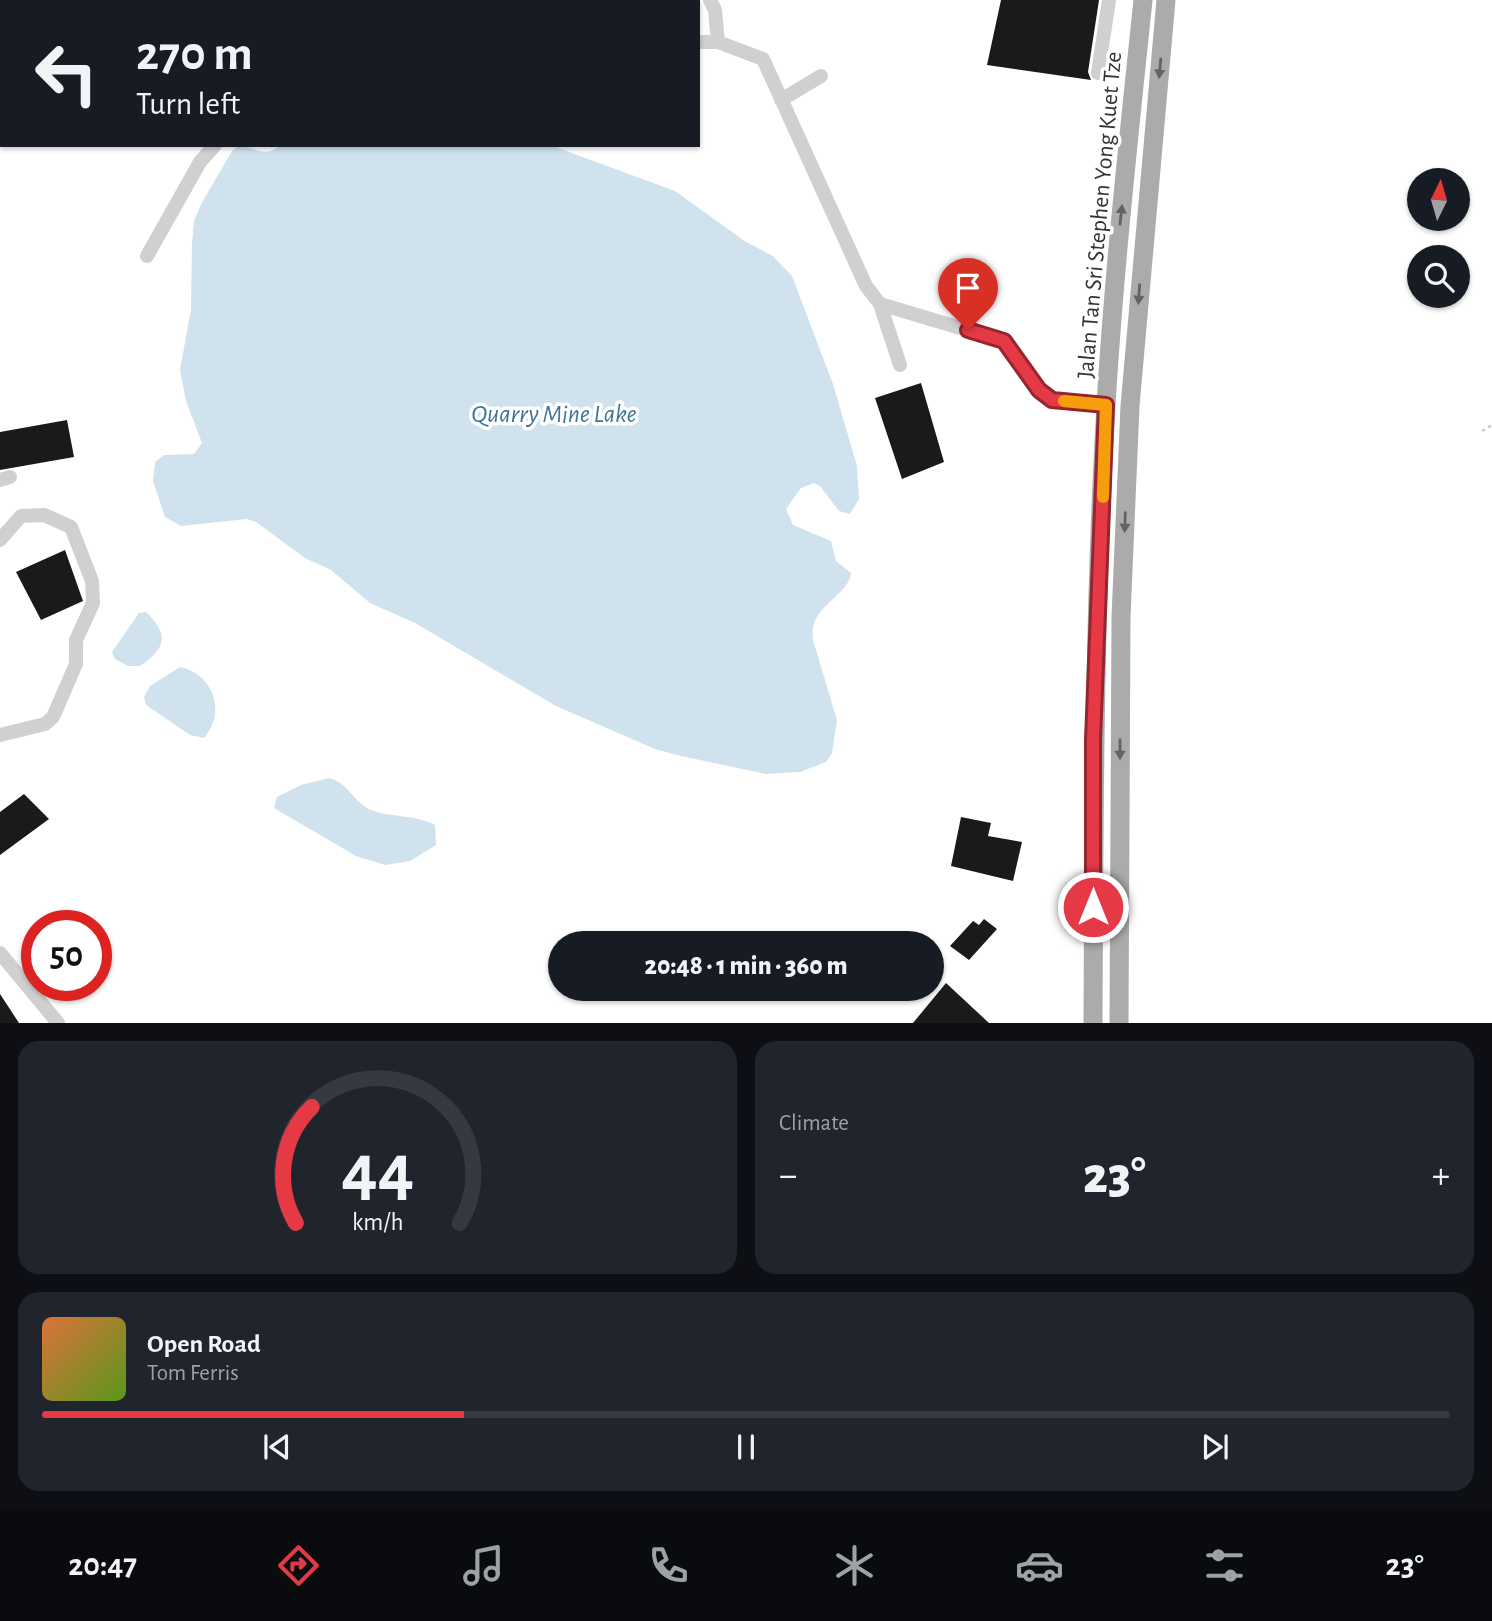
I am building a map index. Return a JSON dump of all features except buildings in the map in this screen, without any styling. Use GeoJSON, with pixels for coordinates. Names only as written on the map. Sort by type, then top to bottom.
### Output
{"type":"FeatureCollection","features":[{"type":"Feature","properties":{"kind":"main road","name":"Jalan Tan Sri Stephen Yong Kuet Tze"},"geometry":{"type":"LineString","coordinates":[[1093,1023],[1093,740],[1106,405],[1117,257],[1143,0]]}},
{"type":"Feature","properties":{"kind":"main road","name":"Jalan Tan Sri Stephen Yong Kuet Tze"},"geometry":{"type":"LineString","coordinates":[[1119,1023],[1121,617],[1130,419],[1166,0]]}},
{"type":"Feature","properties":{"kind":"street"},"geometry":{"type":"LineString","coordinates":[[710,0],[715,10],[718,42]]}},
{"type":"Feature","properties":{"kind":"street"},"geometry":{"type":"LineString","coordinates":[[1098,73],[1109,0]]}},
{"type":"Feature","properties":{"kind":"street"},"geometry":{"type":"LineString","coordinates":[[700,42],[718,42],[763,59],[866,286],[880,304],[900,365]]}},
{"type":"Feature","properties":{"kind":"street"},"geometry":{"type":"LineString","coordinates":[[781,100],[821,76]]}},
{"type":"Feature","properties":{"kind":"street"},"geometry":{"type":"LineString","coordinates":[[147,257],[200,162],[213,147]]}},
{"type":"Feature","properties":{"kind":"street"},"geometry":{"type":"LineString","coordinates":[[880,304],[1004,341],[1039,390],[1052,400],[1106,405]]}},
{"type":"Feature","properties":{"kind":"street"},"geometry":{"type":"LineString","coordinates":[[0,540],[21,516],[44,515],[71,527],[92,581],[93,604],[76,640],[76,664],[53,717],[45,724],[0,735]]}},
{"type":"Feature","properties":{"kind":"street"},"geometry":{"type":"LineString","coordinates":[[0,953],[58,1023]]}},
{"type":"Feature","properties":{"kind":"path"},"geometry":{"type":"LineString","coordinates":[[1482,431],[1492,425]]}},
{"type":"Feature","properties":{"kind":"water","name":"Quarry Mine Lake"},"geometry":{"type":"Polygon","coordinates":[[[237,147],[265,152],[275,149],[555,147],[675,191],[746,242],[773,256],[792,276],[833,384],[857,466],[859,499],[850,514],[839,511],[820,486],[814,483],[801,488],[786,509],[793,525],[831,541],[836,561],[851,573],[843,589],[816,618],[813,628],[813,640],[837,720],[832,753],[826,762],[800,772],[766,774],[655,749],[556,706],[415,623],[370,603],[331,570],[305,558],[256,522],[247,519],[181,526],[165,517],[153,481],[155,462],[164,455],[194,454],[202,443],[186,401],[180,370],[191,309],[194,221],[232,151],[237,147]]]}},
{"type":"Feature","properties":{"kind":"water"},"geometry":{"type":"Polygon","coordinates":[[[146,612],[159,627],[162,640],[160,647],[140,666],[128,666],[115,659],[112,652],[139,613],[146,612]]]}},
{"type":"Feature","properties":{"kind":"water"},"geometry":{"type":"Polygon","coordinates":[[[180,667],[201,677],[213,695],[215,717],[204,738],[190,735],[146,705],[144,697],[150,686],[180,667]]]}},
{"type":"Feature","properties":{"kind":"water"},"geometry":{"type":"Polygon","coordinates":[[[329,778],[336,780],[371,810],[419,819],[435,825],[436,845],[410,861],[385,865],[356,856],[274,808],[277,797],[301,785],[329,778]]]}},
{"type":"Feature","properties":{"kind":"slow traffic"},"geometry":{"type":"LineString","coordinates":[[1064,401],[1106,405],[1103,497]]}},
{"type":"Feature","properties":{"kind":"route"},"geometry":{"type":"LineString","coordinates":[[968,330],[1004,341],[1039,390],[1052,400],[1106,405],[1093,740],[1093,907]]}}]}
